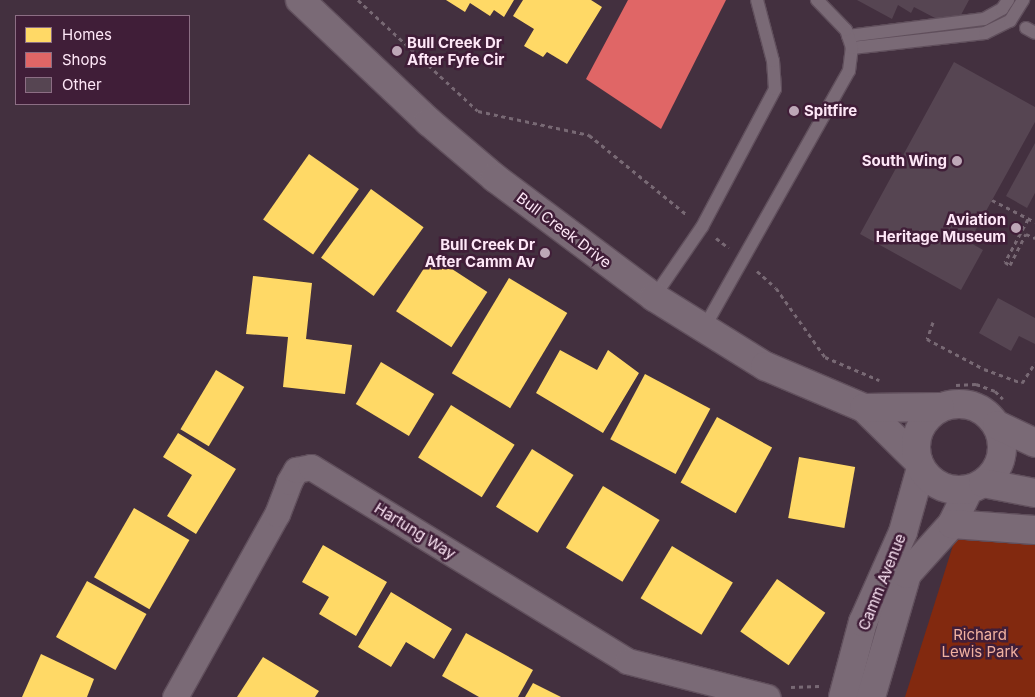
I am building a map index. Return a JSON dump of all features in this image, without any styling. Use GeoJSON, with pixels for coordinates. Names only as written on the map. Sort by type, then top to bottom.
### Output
{"type":"FeatureCollection","features":[{"type":"Feature","properties":{"kind":"main road","name":"Bull Creek Drive"},"geometry":{"type":"LineString","coordinates":[[300,0],[422,116],[494,178],[654,297],[765,366],[864,408],[919,464],[929,479],[942,487],[976,486],[1035,494]]}},
{"type":"Feature","properties":{"kind":"main road","name":"Bull Creek Drive"},"geometry":{"type":"LineString","coordinates":[[864,408],[944,397],[965,403],[988,414],[1003,415],[1035,443]]}},
{"type":"Feature","properties":{"kind":"main road"},"geometry":{"type":"LineString","coordinates":[[919,464],[915,448],[919,430],[929,414],[944,397]]}},
{"type":"Feature","properties":{"kind":"main road"},"geometry":{"type":"LineString","coordinates":[[976,486],[993,474],[1001,457],[1003,415]]}},
{"type":"Feature","properties":{"kind":"main road","name":"Camm Avenue"},"geometry":{"type":"LineString","coordinates":[[834,691],[903,532],[919,464]]}},
{"type":"Feature","properties":{"kind":"main road","name":"Camm Avenue"},"geometry":{"type":"LineString","coordinates":[[871,697],[907,574],[952,524],[976,486]]}},
{"type":"Feature","properties":{"kind":"main road"},"geometry":{"type":"LineString","coordinates":[[952,524],[1035,530]]}},
{"type":"Feature","properties":{"kind":"street","name":"Hartung Way"},"geometry":{"type":"LineString","coordinates":[[175,697],[277,514],[289,482],[296,470],[311,467],[626,661],[776,694]]}},
{"type":"Feature","properties":{"kind":"lane"},"geometry":{"type":"LineString","coordinates":[[654,297],[702,227],[775,89],[773,61],[757,0]]}},
{"type":"Feature","properties":{"kind":"lane"},"geometry":{"type":"LineString","coordinates":[[704,328],[848,71],[850,42],[846,30],[816,0]]}},
{"type":"Feature","properties":{"kind":"lane"},"geometry":{"type":"LineString","coordinates":[[850,42],[984,19],[1002,9],[1008,0]]}},
{"type":"Feature","properties":{"kind":"lane"},"geometry":{"type":"LineString","coordinates":[[850,42],[985,33],[1010,21],[1023,0]]}},
{"type":"Feature","properties":{"kind":"path"},"geometry":{"type":"LineString","coordinates":[[358,0],[478,111],[589,135],[692,218]]}},
{"type":"Feature","properties":{"kind":"path"},"geometry":{"type":"LineString","coordinates":[[992,200],[1035,222]]}},
{"type":"Feature","properties":{"kind":"path"},"geometry":{"type":"LineString","coordinates":[[1028,218],[1005,262],[1010,265],[1026,234],[1035,238]]}},
{"type":"Feature","properties":{"kind":"path"},"geometry":{"type":"LineString","coordinates":[[710,233],[736,253]]}},
{"type":"Feature","properties":{"kind":"path"},"geometry":{"type":"LineString","coordinates":[[752,267],[776,288],[825,357],[889,384],[864,408]]}},
{"type":"Feature","properties":{"kind":"path"},"geometry":{"type":"LineString","coordinates":[[933,322],[927,339],[984,369],[1022,383],[1035,363]]}},
{"type":"Feature","properties":{"kind":"path"},"geometry":{"type":"LineString","coordinates":[[944,397],[976,384],[995,391],[1003,415]]}},
{"type":"Feature","properties":{"kind":"path"},"geometry":{"type":"LineString","coordinates":[[776,694],[788,687],[834,691]]}},
{"type":"Feature","properties":{"kind":"green space","name":"Richard Lewis Park"},"geometry":{"type":"Polygon","coordinates":[[[1035,528],[1035,697],[905,697],[955,539],[1035,528]]]}},
{"type":"Feature","properties":{"kind":"building: Homes"},"geometry":{"type":"Polygon","coordinates":[[[446,0],[514,0],[504,17],[494,10],[490,16],[470,3],[465,12],[446,0]]]}},
{"type":"Feature","properties":{"kind":"building: Homes"},"geometry":{"type":"Polygon","coordinates":[[[523,0],[591,0],[602,7],[567,64],[547,52],[543,57],[524,46],[534,29],[513,16],[523,0]]]}},
{"type":"Feature","properties":{"kind":"building: Homes"},"geometry":{"type":"Polygon","coordinates":[[[309,154],[359,189],[313,255],[263,220],[309,154]]]}},
{"type":"Feature","properties":{"kind":"building: Homes"},"geometry":{"type":"Polygon","coordinates":[[[371,189],[424,227],[374,296],[321,258],[371,189]]]}},
{"type":"Feature","properties":{"kind":"building: Homes"},"geometry":{"type":"Polygon","coordinates":[[[432,256],[487,292],[451,347],[396,311],[432,256]]]}},
{"type":"Feature","properties":{"kind":"building: Homes"},"geometry":{"type":"Polygon","coordinates":[[[253,276],[312,283],[306,339],[352,345],[345,394],[283,387],[288,337],[246,334],[253,276]]]}},
{"type":"Feature","properties":{"kind":"building: Homes"},"geometry":{"type":"Polygon","coordinates":[[[509,278],[567,313],[510,408],[452,373],[509,278]]]}},
{"type":"Feature","properties":{"kind":"building: Homes"},"geometry":{"type":"Polygon","coordinates":[[[560,350],[597,370],[608,350],[639,373],[603,433],[536,393],[560,350]]]}},
{"type":"Feature","properties":{"kind":"building: Homes"},"geometry":{"type":"Polygon","coordinates":[[[381,362],[434,394],[409,436],[356,404],[381,362]]]}},
{"type":"Feature","properties":{"kind":"building: Homes"},"geometry":{"type":"Polygon","coordinates":[[[216,370],[244,387],[209,446],[180,429],[216,370]]]}},
{"type":"Feature","properties":{"kind":"building: Homes"},"geometry":{"type":"Polygon","coordinates":[[[645,374],[710,409],[676,474],[610,439],[645,374]]]}},
{"type":"Feature","properties":{"kind":"building: Homes"},"geometry":{"type":"Polygon","coordinates":[[[451,405],[515,445],[482,497],[418,458],[451,405]]]}},
{"type":"Feature","properties":{"kind":"building: Homes"},"geometry":{"type":"Polygon","coordinates":[[[717,417],[772,448],[736,513],[681,483],[717,417]]]}},
{"type":"Feature","properties":{"kind":"building: Homes"},"geometry":{"type":"Polygon","coordinates":[[[178,433],[236,469],[196,534],[167,516],[192,475],[163,457],[178,433]]]}},
{"type":"Feature","properties":{"kind":"building: Homes"},"geometry":{"type":"Polygon","coordinates":[[[532,449],[574,475],[538,533],[496,507],[532,449]]]}},
{"type":"Feature","properties":{"kind":"building: Homes"},"geometry":{"type":"Polygon","coordinates":[[[799,457],[855,467],[844,528],[788,518],[799,457]]]}},
{"type":"Feature","properties":{"kind":"building: Homes"},"geometry":{"type":"Polygon","coordinates":[[[603,486],[660,520],[622,582],[566,548],[603,486]]]}},
{"type":"Feature","properties":{"kind":"building: Homes"},"geometry":{"type":"Polygon","coordinates":[[[134,508],[189,540],[149,609],[94,577],[134,508]]]}},
{"type":"Feature","properties":{"kind":"building: Homes"},"geometry":{"type":"Polygon","coordinates":[[[323,545],[387,582],[356,636],[319,614],[329,597],[302,582],[323,545]]]}},
{"type":"Feature","properties":{"kind":"building: Homes"},"geometry":{"type":"Polygon","coordinates":[[[672,546],[733,583],[701,635],[641,598],[672,546]]]}},
{"type":"Feature","properties":{"kind":"building: Homes"},"geometry":{"type":"Polygon","coordinates":[[[777,579],[825,613],[789,665],[740,631],[777,579]]]}},
{"type":"Feature","properties":{"kind":"building: Homes"},"geometry":{"type":"Polygon","coordinates":[[[87,581],[146,614],[115,670],[56,637],[87,581]]]}},
{"type":"Feature","properties":{"kind":"building: Homes"},"geometry":{"type":"Polygon","coordinates":[[[391,592],[452,629],[434,659],[406,642],[391,667],[358,647],[391,592]]]}},
{"type":"Feature","properties":{"kind":"building: Homes"},"geometry":{"type":"Polygon","coordinates":[[[466,633],[533,670],[518,697],[479,697],[442,676],[466,633]]]}},
{"type":"Feature","properties":{"kind":"building: Homes"},"geometry":{"type":"Polygon","coordinates":[[[41,654],[94,679],[87,697],[22,697],[41,654]]]}},
{"type":"Feature","properties":{"kind":"building: Homes"},"geometry":{"type":"Polygon","coordinates":[[[263,657],[319,691],[315,697],[237,697],[263,657]]]}},
{"type":"Feature","properties":{"kind":"building: Homes"},"geometry":{"type":"Polygon","coordinates":[[[533,683],[561,697],[525,697],[533,683]]]}},
{"type":"Feature","properties":{"kind":"building: Shops"},"geometry":{"type":"Polygon","coordinates":[[[628,0],[726,0],[661,129],[586,79],[628,0]]]}},
{"type":"Feature","properties":{"kind":"building: Other"},"geometry":{"type":"Polygon","coordinates":[[[857,0],[969,0],[954,28],[914,7],[911,13],[898,5],[892,19],[857,0]]]}},
{"type":"Feature","properties":{"kind":"building: Other","name":"South Wing"},"geometry":{"type":"Polygon","coordinates":[[[954,62],[1035,107],[1035,122],[969,242],[983,250],[961,290],[860,234],[954,62]]]}},
{"type":"Feature","properties":{"kind":"building: Other"},"geometry":{"type":"Polygon","coordinates":[[[1035,143],[1035,193],[1027,208],[1006,196],[1035,143]]]}},
{"type":"Feature","properties":{"kind":"building: Other"},"geometry":{"type":"Polygon","coordinates":[[[998,298],[1035,318],[1035,344],[1019,336],[1011,351],[979,333],[998,298]]]}},
{"type":"Feature","properties":{"kind":"place","name":"Bull Creek Dr After Fyfe Cir"},"geometry":{"type":"Point","coordinates":[397,51]}},
{"type":"Feature","properties":{"kind":"place","name":"Spitfire"},"geometry":{"type":"Point","coordinates":[794,111]}},
{"type":"Feature","properties":{"kind":"place","name":"South Wing"},"geometry":{"type":"Point","coordinates":[957,161]}},
{"type":"Feature","properties":{"kind":"place","name":"Aviation Heritage Museum"},"geometry":{"type":"Point","coordinates":[1016,228]}},
{"type":"Feature","properties":{"kind":"place","name":"Bull Creek Dr After Camm Av"},"geometry":{"type":"Point","coordinates":[545,253]}}]}
